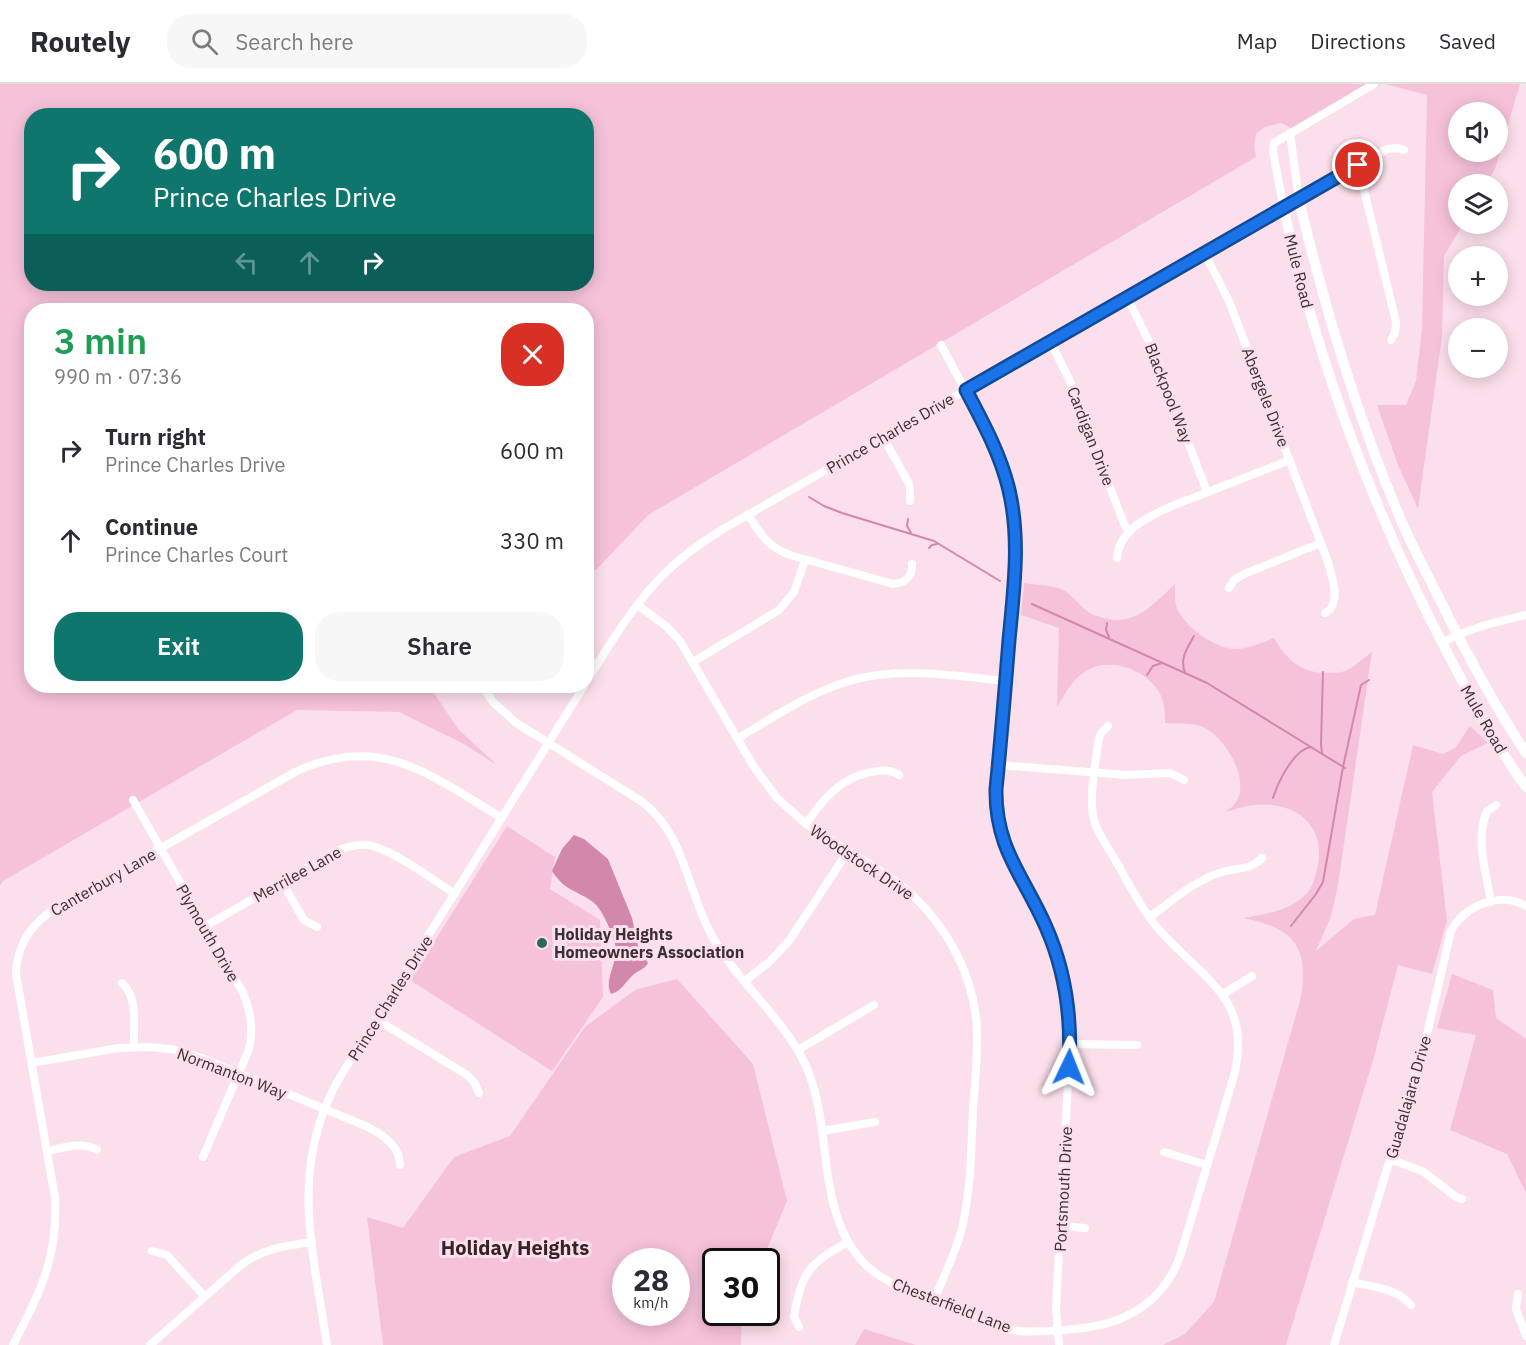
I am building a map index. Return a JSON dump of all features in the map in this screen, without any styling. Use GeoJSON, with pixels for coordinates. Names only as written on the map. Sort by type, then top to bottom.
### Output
{"type":"FeatureCollection","features":[{"type":"Feature","properties":{"kind":"main road","name":"Mule Road"},"geometry":{"type":"LineString","coordinates":[[1299,200],[1329,317],[1351,388],[1402,521],[1486,689],[1526,753]]}},
{"type":"Feature","properties":{"kind":"main road","name":"Mule Road"},"geometry":{"type":"LineString","coordinates":[[1284,208],[1303,289],[1335,397],[1378,508],[1442,644],[1526,788]]}},
{"type":"Feature","properties":{"kind":"street"},"geometry":{"type":"LineString","coordinates":[[1290,133],[1374,84]]}},
{"type":"Feature","properties":{"kind":"street","name":"Mule Road"},"geometry":{"type":"LineString","coordinates":[[1284,208],[1273,148],[1276,141],[1290,133],[1299,200]]}},
{"type":"Feature","properties":{"kind":"street","name":"Prince Charles Drive"},"geometry":{"type":"LineString","coordinates":[[594,670],[638,605],[660,579],[686,555],[748,514],[1358,165],[1392,147],[1404,150]]}},
{"type":"Feature","properties":{"kind":"street"},"geometry":{"type":"LineString","coordinates":[[1358,165],[1396,322],[1395,333],[1391,340]]}},
{"type":"Feature","properties":{"kind":"street","name":"Abergele Drive"},"geometry":{"type":"LineString","coordinates":[[1204,254],[1229,301],[1328,562],[1334,589],[1333,604],[1329,612],[1325,613]]}},
{"type":"Feature","properties":{"kind":"street","name":"Blackpool Way"},"geometry":{"type":"LineString","coordinates":[[1127,297],[1150,342],[1207,492]]}},
{"type":"Feature","properties":{"kind":"street","name":"Cardigan Drive"},"geometry":{"type":"LineString","coordinates":[[1050,341],[1069,379],[1129,532]]}},
{"type":"Feature","properties":{"kind":"street","name":"Portsmouth Drive"},"geometry":{"type":"LineString","coordinates":[[941,345],[997,452],[1012,505],[1016,559],[996,804],[1000,835],[1041,916],[1058,956],[1066,989],[1070,1044],[1057,1295],[1059,1345]]}},
{"type":"Feature","properties":{"kind":"street"},"geometry":{"type":"LineString","coordinates":[[883,437],[910,488],[910,501]]}},
{"type":"Feature","properties":{"kind":"street"},"geometry":{"type":"LineString","coordinates":[[1118,558],[1119,547],[1129,532],[1163,509],[1290,460]]}},
{"type":"Feature","properties":{"kind":"street"},"geometry":{"type":"LineString","coordinates":[[748,514],[759,533],[770,545],[806,560],[893,584],[909,576],[912,564]]}},
{"type":"Feature","properties":{"kind":"street"},"geometry":{"type":"LineString","coordinates":[[1229,588],[1234,580],[1244,574],[1321,543]]}},
{"type":"Feature","properties":{"kind":"street"},"geometry":{"type":"LineString","coordinates":[[693,662],[779,610],[794,592],[806,560]]}},
{"type":"Feature","properties":{"kind":"street","name":"Woodstock Drive"},"geometry":{"type":"LineString","coordinates":[[638,605],[673,633],[771,790],[806,824],[899,883],[931,913],[959,956],[974,1005],[977,1042],[967,1201],[956,1247],[934,1300]]}},
{"type":"Feature","properties":{"kind":"street"},"geometry":{"type":"LineString","coordinates":[[1442,644],[1457,634],[1526,615]]}},
{"type":"Feature","properties":{"kind":"street"},"geometry":{"type":"LineString","coordinates":[[738,738],[807,698],[851,680],[906,673],[1006,681]]}},
{"type":"Feature","properties":{"kind":"street","name":"Chesterfield Lane"},"geometry":{"type":"LineString","coordinates":[[487,693],[505,714],[640,801],[663,822],[675,841],[711,935],[798,1050],[814,1089],[835,1208],[841,1228],[861,1259],[879,1275],[934,1300],[1006,1329],[1027,1332],[1083,1328],[1116,1321],[1143,1307],[1160,1292],[1172,1276],[1179,1261],[1238,1055],[1236,1026],[1222,994],[1212,980],[1163,934],[1150,917],[1094,821],[1092,805],[1099,737],[1108,726]]}},
{"type":"Feature","properties":{"kind":"street","name":"Prince Charles Drive"},"geometry":{"type":"LineString","coordinates":[[327,1345],[308,1200],[309,1165],[324,1108],[336,1084],[580,693]]}},
{"type":"Feature","properties":{"kind":"street","name":"Canterbury Lane"},"geometry":{"type":"LineString","coordinates":[[13,1345],[43,1285],[54,1243],[55,1198],[16,974],[17,956],[29,931],[51,911],[160,848],[295,772],[324,761],[344,757],[382,758],[412,765],[502,818]]}},
{"type":"Feature","properties":{"kind":"street"},"geometry":{"type":"LineString","coordinates":[[999,765],[1126,776],[1170,773],[1184,780]]}},
{"type":"Feature","properties":{"kind":"street"},"geometry":{"type":"LineString","coordinates":[[806,824],[824,800],[843,782],[860,774],[882,770],[893,771],[899,775]]}},
{"type":"Feature","properties":{"kind":"street","name":"Plymouth Drive"},"geometry":{"type":"LineString","coordinates":[[133,800],[242,991],[252,1023],[251,1040],[204,1157]]}},
{"type":"Feature","properties":{"kind":"street"},"geometry":{"type":"LineString","coordinates":[[1491,902],[1481,848],[1481,834],[1487,811],[1496,805]]}},
{"type":"Feature","properties":{"kind":"street","name":"Merrilee Lane"},"geometry":{"type":"LineString","coordinates":[[204,927],[340,849],[353,845],[366,845],[390,853],[455,894]]}},
{"type":"Feature","properties":{"kind":"street"},"geometry":{"type":"LineString","coordinates":[[745,981],[769,962],[789,941],[848,851]]}},
{"type":"Feature","properties":{"kind":"street"},"geometry":{"type":"LineString","coordinates":[[1150,917],[1201,881],[1222,872],[1253,866],[1262,858]]}},
{"type":"Feature","properties":{"kind":"street"},"geometry":{"type":"LineString","coordinates":[[282,882],[304,920],[317,927]]}},
{"type":"Feature","properties":{"kind":"street","name":"Guadalajara Drive"},"geometry":{"type":"LineString","coordinates":[[1334,1345],[1425,1043],[1451,931],[1456,920],[1466,911],[1491,902],[1509,900],[1526,906]]}},
{"type":"Feature","properties":{"kind":"street"},"geometry":{"type":"LineString","coordinates":[[1222,994],[1252,976]]}},
{"type":"Feature","properties":{"kind":"street"},"geometry":{"type":"LineString","coordinates":[[122,983],[133,1000],[134,1047]]}},
{"type":"Feature","properties":{"kind":"street"},"geometry":{"type":"LineString","coordinates":[[798,1050],[874,1005]]}},
{"type":"Feature","properties":{"kind":"street"},"geometry":{"type":"LineString","coordinates":[[376,1020],[471,1078],[478,1093]]}},
{"type":"Feature","properties":{"kind":"street"},"geometry":{"type":"LineString","coordinates":[[1070,1044],[1137,1045]]}},
{"type":"Feature","properties":{"kind":"street","name":"Normanton Way"},"geometry":{"type":"LineString","coordinates":[[32,1063],[107,1049],[134,1047],[185,1052],[368,1127],[385,1137],[396,1149],[400,1165]]}},
{"type":"Feature","properties":{"kind":"street"},"geometry":{"type":"LineString","coordinates":[[822,1131],[875,1122]]}},
{"type":"Feature","properties":{"kind":"street"},"geometry":{"type":"LineString","coordinates":[[48,1151],[80,1145],[97,1150]]}},
{"type":"Feature","properties":{"kind":"street"},"geometry":{"type":"LineString","coordinates":[[1164,1152],[1207,1165]]}},
{"type":"Feature","properties":{"kind":"street"},"geometry":{"type":"LineString","coordinates":[[1390,1159],[1424,1172],[1456,1197],[1462,1199]]}},
{"type":"Feature","properties":{"kind":"street"},"geometry":{"type":"LineString","coordinates":[[1061,1226],[1085,1228]]}},
{"type":"Feature","properties":{"kind":"street"},"geometry":{"type":"LineString","coordinates":[[150,1345],[253,1256],[275,1248],[312,1242]]}},
{"type":"Feature","properties":{"kind":"street"},"geometry":{"type":"LineString","coordinates":[[799,1327],[794,1317],[807,1272],[824,1256],[848,1242]]}},
{"type":"Feature","properties":{"kind":"street"},"geometry":{"type":"LineString","coordinates":[[152,1251],[166,1255],[205,1297]]}},
{"type":"Feature","properties":{"kind":"street"},"geometry":{"type":"LineString","coordinates":[[1352,1282],[1390,1291],[1405,1297],[1411,1305]]}},
{"type":"Feature","properties":{"kind":"street"},"geometry":{"type":"LineString","coordinates":[[1518,1294],[1516,1309],[1526,1336]]}},
{"type":"Feature","properties":{"kind":"shaded area"},"geometry":{"type":"Polygon","coordinates":[[[0,84],[1380,84],[1299,132],[1281,123],[1265,127],[1256,134],[1254,146],[1256,157],[648,515],[594,570],[594,303],[24,303],[24,693],[434,693],[459,730],[497,765],[462,743],[399,712],[297,710],[3,881],[0,886],[0,84]]]}},
{"type":"Feature","properties":{"kind":"shaded area"},"geometry":{"type":"Polygon","coordinates":[[[1385,84],[1520,84],[1508,125],[1508,102],[1448,102],[1448,162],[1497,162],[1492,174],[1448,174],[1448,234],[1457,234],[1444,256],[1442,336],[1418,509],[1398,465],[1377,405],[1406,405],[1416,381],[1422,329],[1427,95],[1385,84]]]}},
{"type":"Feature","properties":{"kind":"shaded area"},"geometry":{"type":"Polygon","coordinates":[[[1024,583],[1061,589],[1090,613],[1116,620],[1127,619],[1147,609],[1175,584],[1177,609],[1196,632],[1212,642],[1237,649],[1274,638],[1295,663],[1317,672],[1345,671],[1372,652],[1338,885],[1331,916],[1316,951],[1354,919],[1375,915],[1413,745],[1443,754],[1455,748],[1470,726],[1488,743],[1461,756],[1432,792],[1447,921],[1432,974],[1398,965],[1374,1057],[1286,1345],[1163,1345],[1185,1334],[1214,1302],[1301,997],[1302,964],[1294,942],[1274,927],[1243,918],[1282,909],[1306,894],[1314,882],[1318,864],[1317,837],[1304,818],[1284,807],[1253,805],[1225,812],[1235,803],[1240,793],[1238,772],[1229,752],[1222,742],[1207,729],[1192,724],[1165,723],[1164,706],[1155,687],[1148,679],[1128,668],[1106,665],[1086,671],[1069,687],[1057,707],[1059,628],[1021,615],[1024,583]]]}},
{"type":"Feature","properties":{"kind":"shaded area"},"geometry":{"type":"Polygon","coordinates":[[[507,826],[555,857],[550,889],[600,920],[603,997],[552,1071],[410,980],[507,826]]]}},
{"type":"Feature","properties":{"kind":"shaded area"},"geometry":{"type":"Polygon","coordinates":[[[574,835],[584,839],[608,859],[632,918],[638,946],[648,963],[621,989],[611,994],[609,982],[616,950],[606,921],[593,902],[566,887],[552,871],[562,849],[574,835]]]}},
{"type":"Feature","properties":{"kind":"shaded area"},"geometry":{"type":"Polygon","coordinates":[[[1452,974],[1493,990],[1496,1018],[1526,1039],[1526,1193],[1507,1154],[1450,1130],[1476,1035],[1437,1028],[1452,974]]]}},
{"type":"Feature","properties":{"kind":"shaded area"},"geometry":{"type":"Polygon","coordinates":[[[677,979],[753,1064],[787,1201],[767,1248],[702,1248],[702,1326],[742,1326],[741,1345],[383,1345],[367,1217],[403,1228],[454,1157],[510,1136],[585,1027],[635,990],[677,979]]]}},
{"type":"Feature","properties":{"kind":"shaded area"},"geometry":{"type":"Polygon","coordinates":[[[864,1329],[916,1345],[855,1345],[864,1329]]]}},
{"type":"Feature","properties":{"kind":"waterway"},"geometry":{"type":"LineString","coordinates":[[809,497],[842,513],[934,541],[1000,581]]}},
{"type":"Feature","properties":{"kind":"waterway"},"geometry":{"type":"LineString","coordinates":[[908,519],[907,526],[911,533]]}},
{"type":"Feature","properties":{"kind":"waterway"},"geometry":{"type":"LineString","coordinates":[[929,548],[937,544]]}},
{"type":"Feature","properties":{"kind":"waterway"},"geometry":{"type":"LineString","coordinates":[[1032,604],[1207,683],[1345,768]]}},
{"type":"Feature","properties":{"kind":"waterway"},"geometry":{"type":"LineString","coordinates":[[1107,623],[1106,630],[1109,637]]}},
{"type":"Feature","properties":{"kind":"waterway"},"geometry":{"type":"LineString","coordinates":[[1185,672],[1183,662],[1194,636]]}},
{"type":"Feature","properties":{"kind":"waterway"},"geometry":{"type":"LineString","coordinates":[[1147,675],[1153,666],[1162,663]]}},
{"type":"Feature","properties":{"kind":"waterway"},"geometry":{"type":"LineString","coordinates":[[1322,753],[1323,672]]}},
{"type":"Feature","properties":{"kind":"waterway"},"geometry":{"type":"LineString","coordinates":[[1291,926],[1323,882],[1343,767],[1361,685],[1369,680]]}},
{"type":"Feature","properties":{"kind":"waterway"},"geometry":{"type":"LineString","coordinates":[[1273,798],[1283,775],[1293,760],[1305,749],[1311,747]]}},
{"type":"Feature","properties":{"kind":"place","name":"Holiday Heights Homeowners Association"},"geometry":{"type":"Point","coordinates":[542,943]}},
{"type":"Feature","properties":{"kind":"district","name":"Holiday Heights"},"geometry":{"type":"Point","coordinates":[515,1247]}},
{"type":"Feature","properties":{"kind":"route"},"geometry":{"type":"LineString","coordinates":[[1069,1067],[1070,1025],[1063,973],[1052,940],[1000,835],[996,789],[1016,542],[1012,505],[1003,468],[991,438],[966,390],[1358,165]]}}]}
